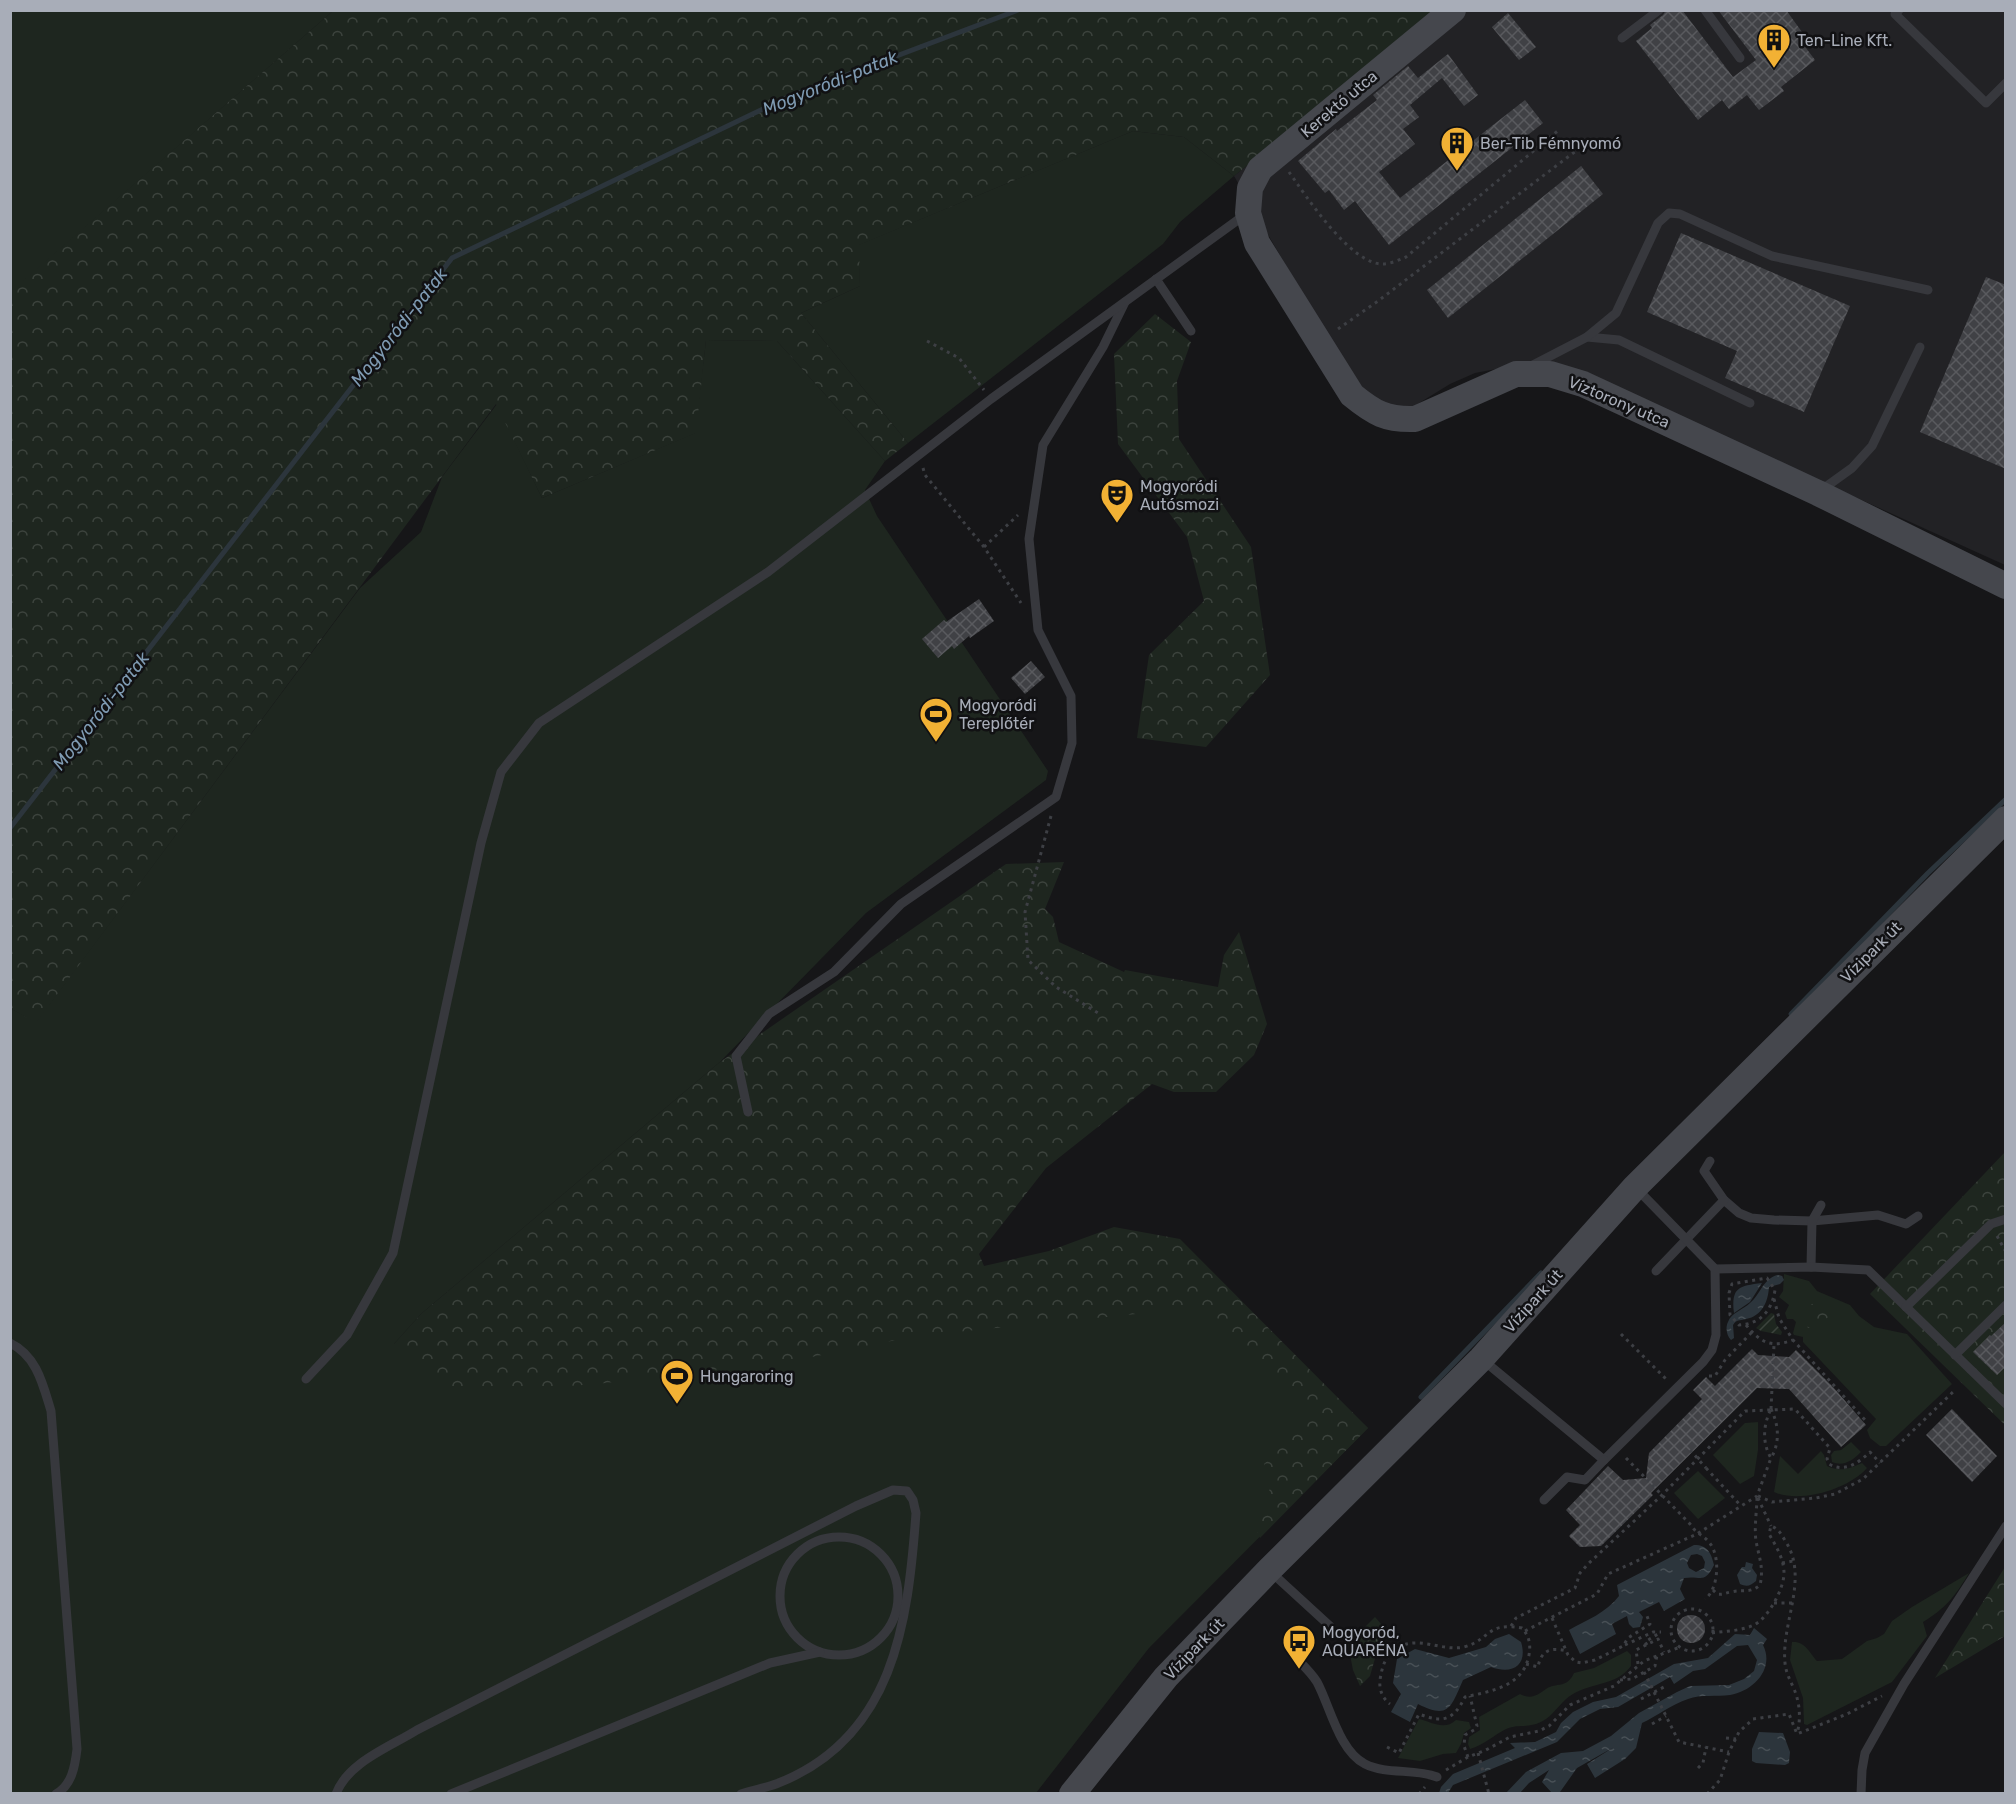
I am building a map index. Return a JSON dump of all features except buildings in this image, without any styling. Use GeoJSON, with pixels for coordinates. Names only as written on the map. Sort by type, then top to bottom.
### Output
{"type":"FeatureCollection","features":[{"type":"Feature","properties":{"kind":"street","name":"Kerektó utca"},"geometry":{"type":"LineString","coordinates":[[1248,213],[1250,188],[1260,169],[1453,10]]}},
{"type":"Feature","properties":{"kind":"street","name":"Víztorony utca"},"geometry":{"type":"LineString","coordinates":[[1248,213],[1257,243],[1352,395],[1384,417],[1415,419],[1516,374],[1550,374],[1583,384],[1818,493],[2006,586]]}},
{"type":"Feature","properties":{"kind":"street","name":"Vízipark út"},"geometry":{"type":"LineString","coordinates":[[1072,1794],[1166,1677],[1269,1570],[1481,1359],[1635,1187],[2006,819]]}},
{"type":"Feature","properties":{"kind":"lane"},"geometry":{"type":"LineString","coordinates":[[1622,38],[1659,10]]}},
{"type":"Feature","properties":{"kind":"lane"},"geometry":{"type":"LineString","coordinates":[[1706,10],[1740,58]]}},
{"type":"Feature","properties":{"kind":"lane"},"geometry":{"type":"LineString","coordinates":[[1899,10],[1895,15],[1986,103],[2006,83]]}},
{"type":"Feature","properties":{"kind":"lane"},"geometry":{"type":"LineString","coordinates":[[306,1379],[347,1335],[393,1253],[481,843],[501,772],[539,723],[768,572],[991,399],[1248,213]]}},
{"type":"Feature","properties":{"kind":"lane"},"geometry":{"type":"LineString","coordinates":[[1516,374],[1587,337],[1616,313],[1658,223],[1669,213],[1680,214],[1772,256],[1928,290]]}},
{"type":"Feature","properties":{"kind":"lane"},"geometry":{"type":"LineString","coordinates":[[1156,279],[1191,331]]}},
{"type":"Feature","properties":{"kind":"lane"},"geometry":{"type":"LineString","coordinates":[[748,1112],[736,1056],[769,1014],[834,972],[901,904],[1056,797],[1072,743],[1071,696],[1038,630],[1029,539],[1043,445],[1099,355],[1125,301]]}},
{"type":"Feature","properties":{"kind":"lane"},"geometry":{"type":"LineString","coordinates":[[1587,337],[1618,340],[1750,403]]}},
{"type":"Feature","properties":{"kind":"lane"},"geometry":{"type":"LineString","coordinates":[[1818,493],[1852,468],[1872,446],[1920,347]]}},
{"type":"Feature","properties":{"kind":"lane"},"geometry":{"type":"LineString","coordinates":[[1710,1161],[1704,1171],[1724,1200],[1739,1213],[1751,1218],[1812,1221],[1878,1215],[1906,1224],[1918,1216]]}},
{"type":"Feature","properties":{"kind":"lane"},"geometry":{"type":"LineString","coordinates":[[1544,1500],[1568,1477],[1585,1480],[1703,1362],[1712,1350],[1716,1335],[1715,1269],[1635,1187]]}},
{"type":"Feature","properties":{"kind":"lane"},"geometry":{"type":"LineString","coordinates":[[1656,1271],[1724,1200]]}},
{"type":"Feature","properties":{"kind":"lane"},"geometry":{"type":"LineString","coordinates":[[1811,1267],[1812,1221],[1821,1205]]}},
{"type":"Feature","properties":{"kind":"lane"},"geometry":{"type":"LineString","coordinates":[[1906,1307],[1991,1224],[2006,1219]]}},
{"type":"Feature","properties":{"kind":"lane"},"geometry":{"type":"LineString","coordinates":[[1715,1269],[1811,1267],[1868,1270],[2004,1400]]}},
{"type":"Feature","properties":{"kind":"lane"},"geometry":{"type":"LineString","coordinates":[[1955,1355],[2006,1305]]}},
{"type":"Feature","properties":{"kind":"lane"},"geometry":{"type":"LineString","coordinates":[[10,1343],[31,1359],[41,1376],[51,1411],[77,1749],[74,1771],[63,1790],[56,1794]]}},
{"type":"Feature","properties":{"kind":"lane"},"geometry":{"type":"LineString","coordinates":[[1481,1359],[1604,1460]]}},
{"type":"Feature","properties":{"kind":"lane"},"geometry":{"type":"LineString","coordinates":[[336,1794],[340,1782],[358,1766],[417,1730],[856,1506],[893,1490],[907,1491],[913,1500],[916,1513],[907,1604],[889,1672],[877,1698],[858,1726],[828,1755],[812,1766],[776,1784],[741,1794]]}},
{"type":"Feature","properties":{"kind":"lane"},"geometry":{"type":"LineString","coordinates":[[1861,1794],[1865,1753],[1904,1684],[2006,1526]]}},
{"type":"Feature","properties":{"kind":"lane"},"geometry":{"type":"LineString","coordinates":[[451,1794],[770,1663],[820,1652],[839,1655],[858,1652],[875,1643],[889,1629],[897,1611],[898,1592],[894,1573],[884,1557],[869,1544],[850,1538],[831,1537],[812,1543],[796,1555],[786,1571],[780,1590],[782,1610],[790,1628],[803,1642],[820,1652]]}},
{"type":"Feature","properties":{"kind":"lane"},"geometry":{"type":"LineString","coordinates":[[1269,1570],[1331,1627]]}},
{"type":"Feature","properties":{"kind":"lane"},"geometry":{"type":"LineString","coordinates":[[1299,1661],[1317,1682],[1335,1725],[1356,1760],[1368,1766],[1427,1773],[1437,1777]]}},
{"type":"Feature","properties":{"kind":"path"},"geometry":{"type":"LineString","coordinates":[[1277,155],[1319,214],[1348,245],[1365,261],[1384,265],[1406,257],[1560,129]]}},
{"type":"Feature","properties":{"kind":"path"},"geometry":{"type":"LineString","coordinates":[[1319,342],[1378,301],[1589,141]]}},
{"type":"Feature","properties":{"kind":"path"},"geometry":{"type":"LineString","coordinates":[[927,342],[959,358],[991,399]]}},
{"type":"Feature","properties":{"kind":"path"},"geometry":{"type":"LineString","coordinates":[[919,454],[925,475],[984,547],[1038,630]]}},
{"type":"Feature","properties":{"kind":"path"},"geometry":{"type":"LineString","coordinates":[[984,547],[1035,499]]}},
{"type":"Feature","properties":{"kind":"path"},"geometry":{"type":"LineString","coordinates":[[1056,797],[1025,912],[1028,960],[1056,987],[1098,1013]]}},
{"type":"Feature","properties":{"kind":"path"},"geometry":{"type":"LineString","coordinates":[[1767,1278],[1775,1290],[1774,1299],[1779,1318],[1793,1340],[1866,1421]]}},
{"type":"Feature","properties":{"kind":"path"},"geometry":{"type":"LineString","coordinates":[[1729,1293],[1732,1284],[1742,1281]]}},
{"type":"Feature","properties":{"kind":"path"},"geometry":{"type":"LineString","coordinates":[[1730,1315],[1739,1325],[1756,1323],[1764,1316],[1774,1299]]}},
{"type":"Feature","properties":{"kind":"path"},"geometry":{"type":"LineString","coordinates":[[1746,1325],[1754,1335],[1774,1345],[1793,1340]]}},
{"type":"Feature","properties":{"kind":"path"},"geometry":{"type":"LineString","coordinates":[[1621,1334],[1663,1376]]}},
{"type":"Feature","properties":{"kind":"path"},"geometry":{"type":"LineString","coordinates":[[1771,1458],[1765,1448],[1766,1421],[1771,1409],[1774,1345]]}},
{"type":"Feature","properties":{"kind":"path"},"geometry":{"type":"LineString","coordinates":[[1757,1496],[1772,1502],[1835,1494],[1863,1479],[1953,1392]]}},
{"type":"Feature","properties":{"kind":"path"},"geometry":{"type":"LineString","coordinates":[[1713,1590],[1722,1595],[1733,1591],[1748,1592],[1760,1585],[1762,1563],[1756,1540],[1757,1496],[1777,1448],[1778,1421],[1771,1409]]}},
{"type":"Feature","properties":{"kind":"path"},"geometry":{"type":"LineString","coordinates":[[1511,1626],[1516,1618],[1575,1588],[1580,1573],[1588,1564],[1662,1495],[1745,1411],[1795,1409],[1830,1448],[1827,1459],[1834,1467],[1850,1467],[1870,1452],[1880,1463]]}},
{"type":"Feature","properties":{"kind":"path"},"geometry":{"type":"LineString","coordinates":[[1616,1448],[1691,1525],[1697,1534],[1707,1539],[1713,1548],[1716,1562],[1713,1590],[1705,1599]]}},
{"type":"Feature","properties":{"kind":"path"},"geometry":{"type":"LineString","coordinates":[[1689,1450],[1741,1506]]}},
{"type":"Feature","properties":{"kind":"path"},"geometry":{"type":"LineString","coordinates":[[1525,1631],[1597,1594],[1608,1574],[1697,1534],[1757,1496]]}},
{"type":"Feature","properties":{"kind":"path"},"geometry":{"type":"LineString","coordinates":[[1712,1633],[1753,1626],[1763,1618],[1774,1603],[1784,1574],[1780,1553],[1769,1533],[1771,1526],[1757,1496]]}},
{"type":"Feature","properties":{"kind":"path"},"geometry":{"type":"LineString","coordinates":[[1771,1526],[1778,1529],[1790,1548],[1796,1573],[1785,1636],[1785,1661],[1786,1671],[1795,1690],[1798,1705],[1800,1724],[1797,1734]]}},
{"type":"Feature","properties":{"kind":"path"},"geometry":{"type":"LineString","coordinates":[[1782,1563],[1793,1561]]}},
{"type":"Feature","properties":{"kind":"path"},"geometry":{"type":"LineString","coordinates":[[1774,1603],[1792,1603]]}},
{"type":"Feature","properties":{"kind":"path"},"geometry":{"type":"LineString","coordinates":[[1685,1610],[1698,1610],[1705,1613],[1712,1626],[1710,1640],[1699,1649],[1686,1650],[1680,1647],[1672,1637],[1671,1624],[1679,1613],[1685,1610]]}},
{"type":"Feature","properties":{"kind":"path"},"geometry":{"type":"LineString","coordinates":[[1623,1646],[1628,1638],[1650,1624],[1647,1616]]}},
{"type":"Feature","properties":{"kind":"path"},"geometry":{"type":"LineString","coordinates":[[1552,1618],[1567,1651],[1576,1662],[1595,1660],[1653,1632],[1661,1632],[1645,1642],[1647,1645]]}},
{"type":"Feature","properties":{"kind":"path"},"geometry":{"type":"LineString","coordinates":[[1389,1747],[1399,1753],[1419,1714],[1440,1720],[1449,1717],[1456,1713],[1465,1697],[1503,1688],[1514,1680],[1526,1664],[1530,1644],[1525,1631],[1522,1628],[1501,1626],[1462,1647],[1404,1643],[1385,1660],[1381,1672],[1382,1694],[1390,1704]]}},
{"type":"Feature","properties":{"kind":"path"},"geometry":{"type":"LineString","coordinates":[[1638,1665],[1636,1650],[1658,1640],[1664,1652]]}},
{"type":"Feature","properties":{"kind":"path"},"geometry":{"type":"LineString","coordinates":[[1419,1794],[1437,1777],[1468,1757],[1510,1737],[1539,1731],[1549,1726],[1570,1705],[1614,1686],[1638,1665],[1680,1647]]}},
{"type":"Feature","properties":{"kind":"path"},"geometry":{"type":"LineString","coordinates":[[1526,1664],[1538,1667],[1543,1653],[1550,1649],[1567,1651]]}},
{"type":"Feature","properties":{"kind":"path"},"geometry":{"type":"LineString","coordinates":[[1620,1680],[1632,1679],[1655,1666],[1657,1655]]}},
{"type":"Feature","properties":{"kind":"path"},"geometry":{"type":"LineString","coordinates":[[1644,1672],[1679,1742],[1729,1752]]}},
{"type":"Feature","properties":{"kind":"path"},"geometry":{"type":"LineString","coordinates":[[1797,1734],[1847,1714],[1904,1684]]}},
{"type":"Feature","properties":{"kind":"path"},"geometry":{"type":"LineString","coordinates":[[1641,1699],[1664,1687]]}},
{"type":"Feature","properties":{"kind":"path"},"geometry":{"type":"LineString","coordinates":[[1468,1757],[1464,1746],[1465,1735],[1477,1726],[1470,1696]]}},
{"type":"Feature","properties":{"kind":"path"},"geometry":{"type":"LineString","coordinates":[[1708,1793],[1720,1780],[1729,1752],[1739,1732],[1753,1719],[1789,1714],[1797,1734]]}},
{"type":"Feature","properties":{"kind":"path"},"geometry":{"type":"LineString","coordinates":[[1652,1724],[1666,1716]]}},
{"type":"Feature","properties":{"kind":"path"},"geometry":{"type":"LineString","coordinates":[[1726,1738],[1736,1739]]}},
{"type":"Feature","properties":{"kind":"path"},"geometry":{"type":"LineString","coordinates":[[1698,1767],[1703,1763],[1706,1747]]}},
{"type":"Feature","properties":{"kind":"path"},"geometry":{"type":"LineString","coordinates":[[1478,1753],[1489,1793]]}},
{"type":"Feature","properties":{"kind":"shaded area"},"geometry":{"type":"Polygon","coordinates":[[[1442,11],[2005,11],[2005,565],[1597,380],[1507,367],[1475,373],[1450,384],[1411,408],[1384,407],[1363,398],[1234,176],[1442,11]]]}},
{"type":"Feature","properties":{"kind":"green space"},"geometry":{"type":"Polygon","coordinates":[[[11,11],[333,11],[11,292],[11,11]]]}},
{"type":"Feature","properties":{"kind":"green space"},"geometry":{"type":"Polygon","coordinates":[[[333,11],[1442,11],[1234,176],[1184,137],[1133,131],[859,245],[860,286],[801,313],[908,443],[885,461],[777,341],[706,340],[696,433],[542,498],[496,404],[36,1023],[10,1008],[10,292],[333,11]]]}},
{"type":"Feature","properties":{"kind":"green space"},"geometry":{"type":"Polygon","coordinates":[[[1133,131],[1184,137],[1234,176],[1180,222],[1163,244],[908,443],[801,313],[860,286],[858,245],[1133,131]]]}},
{"type":"Feature","properties":{"kind":"green space"},"geometry":{"type":"Polygon","coordinates":[[[1155,314],[1191,342],[1177,381],[1179,439],[1251,547],[1270,675],[1206,747],[1137,738],[1149,655],[1204,601],[1187,537],[1118,444],[1114,354],[1155,314]]]}},
{"type":"Feature","properties":{"kind":"green space"},"geometry":{"type":"Polygon","coordinates":[[[706,340],[777,341],[885,461],[865,490],[877,516],[1048,771],[1046,780],[866,913],[720,1062],[421,1314],[394,1344],[1175,1252],[1368,1428],[1149,1648],[1036,1793],[11,1793],[10,1008],[36,1022],[360,588],[421,532],[442,477],[497,404],[542,498],[695,433],[706,340]]]}},
{"type":"Feature","properties":{"kind":"green space"},"geometry":{"type":"Polygon","coordinates":[[[1064,862],[1045,909],[1053,917],[1059,942],[1124,972],[1125,970],[1218,987],[1224,955],[1239,932],[1267,1024],[1254,1055],[1216,1092],[1174,1092],[1152,1084],[1046,1168],[979,1254],[984,1266],[1049,1251],[1114,1227],[1180,1239],[1368,1428],[1260,1538],[1255,1526],[1271,1486],[1264,1464],[1313,1416],[1206,1307],[916,1336],[802,1359],[597,1384],[481,1392],[433,1382],[394,1344],[421,1314],[720,1062],[1006,864],[1064,862]]]}},
{"type":"Feature","properties":{"kind":"green space"},"geometry":{"type":"Polygon","coordinates":[[[2005,1152],[2005,1425],[1870,1294],[2005,1152]]]}},
{"type":"Feature","properties":{"kind":"green space"},"geometry":{"type":"Polygon","coordinates":[[[1784,1274],[1809,1281],[1817,1291],[1850,1305],[1859,1316],[1874,1327],[1907,1334],[1952,1384],[1886,1446],[1880,1446],[1870,1438],[1867,1430],[1876,1419],[1803,1342],[1803,1337],[1794,1335],[1796,1322],[1793,1319],[1787,1319],[1785,1313],[1789,1305],[1779,1297],[1783,1291],[1784,1274]]]}},
{"type":"Feature","properties":{"kind":"green space"},"geometry":{"type":"Polygon","coordinates":[[[1820,1300],[1829,1317],[1808,1328],[1799,1311],[1820,1300]]]}},
{"type":"Feature","properties":{"kind":"green space"},"geometry":{"type":"Polygon","coordinates":[[[1771,1313],[1774,1314],[1776,1324],[1782,1332],[1781,1335],[1756,1328],[1771,1313]]]}},
{"type":"Feature","properties":{"kind":"green space"},"geometry":{"type":"Polygon","coordinates":[[[1758,1422],[1758,1450],[1754,1476],[1740,1484],[1713,1455],[1745,1423],[1758,1422]]]}},
{"type":"Feature","properties":{"kind":"green space"},"geometry":{"type":"Polygon","coordinates":[[[1851,1442],[1861,1452],[1844,1463],[1832,1462],[1831,1455],[1834,1451],[1841,1450],[1851,1442]]]}},
{"type":"Feature","properties":{"kind":"green space"},"geometry":{"type":"Polygon","coordinates":[[[1821,1451],[1827,1466],[1832,1468],[1844,1469],[1862,1463],[1867,1468],[1849,1482],[1824,1492],[1797,1496],[1774,1492],[1780,1456],[1798,1474],[1821,1451]]]}},
{"type":"Feature","properties":{"kind":"green space"},"geometry":{"type":"Polygon","coordinates":[[[1698,1471],[1725,1498],[1698,1519],[1674,1493],[1698,1471]]]}},
{"type":"Feature","properties":{"kind":"green space"},"geometry":{"type":"Polygon","coordinates":[[[2005,1567],[2005,1636],[1935,1678],[2005,1567]]]}},
{"type":"Feature","properties":{"kind":"green space"},"geometry":{"type":"Polygon","coordinates":[[[1969,1573],[1949,1601],[1923,1622],[1927,1636],[1892,1682],[1807,1725],[1804,1724],[1803,1698],[1790,1660],[1792,1642],[1804,1645],[1817,1661],[1842,1659],[1867,1641],[1884,1634],[1892,1621],[1912,1607],[1969,1573]]]}},
{"type":"Feature","properties":{"kind":"green space"},"geometry":{"type":"Polygon","coordinates":[[[1375,1617],[1388,1632],[1383,1638],[1387,1643],[1376,1655],[1370,1676],[1360,1686],[1353,1670],[1348,1644],[1375,1617]]]}},
{"type":"Feature","properties":{"kind":"green space"},"geometry":{"type":"Polygon","coordinates":[[[1627,1651],[1631,1655],[1631,1666],[1618,1677],[1573,1694],[1550,1716],[1540,1722],[1506,1729],[1470,1749],[1469,1737],[1480,1730],[1479,1717],[1520,1694],[1528,1697],[1534,1696],[1550,1687],[1565,1683],[1574,1673],[1594,1668],[1627,1651]]]}},
{"type":"Feature","properties":{"kind":"green space"},"geometry":{"type":"Polygon","coordinates":[[[1419,1719],[1442,1725],[1456,1720],[1469,1722],[1471,1728],[1464,1733],[1456,1753],[1443,1754],[1420,1761],[1398,1758],[1419,1719]]]}},
{"type":"Feature","properties":{"kind":"water"},"geometry":{"type":"Polygon","coordinates":[[[1777,1275],[1782,1276],[1784,1280],[1780,1284],[1769,1287],[1766,1303],[1760,1312],[1734,1323],[1734,1338],[1731,1340],[1727,1329],[1730,1319],[1754,1299],[1768,1280],[1777,1275]]]}},
{"type":"Feature","properties":{"kind":"water"},"geometry":{"type":"Polygon","coordinates":[[[1762,1283],[1750,1302],[1734,1313],[1734,1298],[1738,1289],[1762,1283]]]}},
{"type":"Feature","properties":{"kind":"water"},"geometry":{"type":"Polygon","coordinates":[[[1694,1545],[1703,1546],[1708,1550],[1714,1565],[1705,1577],[1684,1578],[1680,1589],[1685,1599],[1664,1611],[1659,1602],[1639,1612],[1643,1617],[1640,1627],[1633,1628],[1627,1616],[1612,1624],[1616,1634],[1580,1654],[1569,1630],[1596,1616],[1614,1602],[1619,1596],[1617,1585],[1694,1545]],[[1691,1555],[1687,1563],[1689,1568],[1696,1572],[1704,1568],[1705,1562],[1702,1556],[1691,1555]]]}},
{"type":"Feature","properties":{"kind":"water"},"geometry":{"type":"Polygon","coordinates":[[[1746,1562],[1753,1564],[1752,1568],[1757,1575],[1756,1581],[1747,1586],[1740,1584],[1737,1575],[1742,1567],[1745,1567],[1746,1562]]]}},
{"type":"Feature","properties":{"kind":"water"},"geometry":{"type":"Polygon","coordinates":[[[1754,1628],[1767,1639],[1763,1645],[1766,1654],[1764,1670],[1754,1684],[1739,1693],[1688,1699],[1642,1723],[1636,1748],[1625,1759],[1595,1778],[1587,1764],[1614,1747],[1577,1768],[1560,1792],[1552,1793],[1542,1782],[1549,1770],[1529,1783],[1520,1793],[1506,1793],[1526,1772],[1561,1753],[1583,1751],[1611,1736],[1639,1713],[1677,1692],[1690,1686],[1729,1685],[1744,1679],[1754,1671],[1757,1660],[1748,1645],[1737,1646],[1705,1669],[1693,1671],[1674,1684],[1670,1677],[1618,1707],[1600,1709],[1580,1719],[1557,1742],[1453,1785],[1448,1793],[1439,1793],[1441,1787],[1453,1774],[1515,1748],[1510,1743],[1535,1742],[1556,1732],[1561,1723],[1573,1712],[1593,1702],[1616,1697],[1674,1664],[1708,1658],[1735,1634],[1750,1635],[1754,1628]]]}},
{"type":"Feature","properties":{"kind":"water"},"geometry":{"type":"Polygon","coordinates":[[[1509,1634],[1521,1642],[1523,1650],[1517,1666],[1506,1670],[1491,1667],[1463,1680],[1452,1704],[1443,1711],[1428,1709],[1418,1704],[1410,1722],[1391,1712],[1401,1694],[1393,1683],[1397,1659],[1415,1649],[1449,1658],[1486,1647],[1495,1639],[1509,1634]]]}},
{"type":"Feature","properties":{"kind":"water"},"geometry":{"type":"Polygon","coordinates":[[[1759,1732],[1783,1733],[1790,1752],[1789,1763],[1785,1765],[1752,1761],[1752,1749],[1759,1732]]]}},
{"type":"Feature","properties":{"kind":"waterway","name":"Mogyoródi-patak"},"geometry":{"type":"LineString","coordinates":[[10,828],[452,258],[788,97],[1018,10]]}},
{"type":"Feature","properties":{"kind":"waterway"},"geometry":{"type":"LineString","coordinates":[[1791,1014],[1928,873],[2006,799]]}},
{"type":"Feature","properties":{"kind":"waterway"},"geometry":{"type":"LineString","coordinates":[[1421,1397],[1541,1273]]}},
{"type":"Feature","properties":{"kind":"place","name":"Ten-Line Kft."},"geometry":{"type":"Point","coordinates":[1774,69]}},
{"type":"Feature","properties":{"kind":"place","name":"Ber-Tib Fémnyomó"},"geometry":{"type":"Point","coordinates":[1457,172]}},
{"type":"Feature","properties":{"kind":"place","name":"Mogyoródi Autósmozi"},"geometry":{"type":"Point","coordinates":[1117,524]}},
{"type":"Feature","properties":{"kind":"place","name":"Mogyoródi Tereplőtér"},"geometry":{"type":"Point","coordinates":[936,743]}},
{"type":"Feature","properties":{"kind":"place","name":"Hungaroring"},"geometry":{"type":"Point","coordinates":[677,1405]}},
{"type":"Feature","properties":{"kind":"place","name":"Mogyoród, AQUARÉNA"},"geometry":{"type":"Point","coordinates":[1299,1670]}}]}
